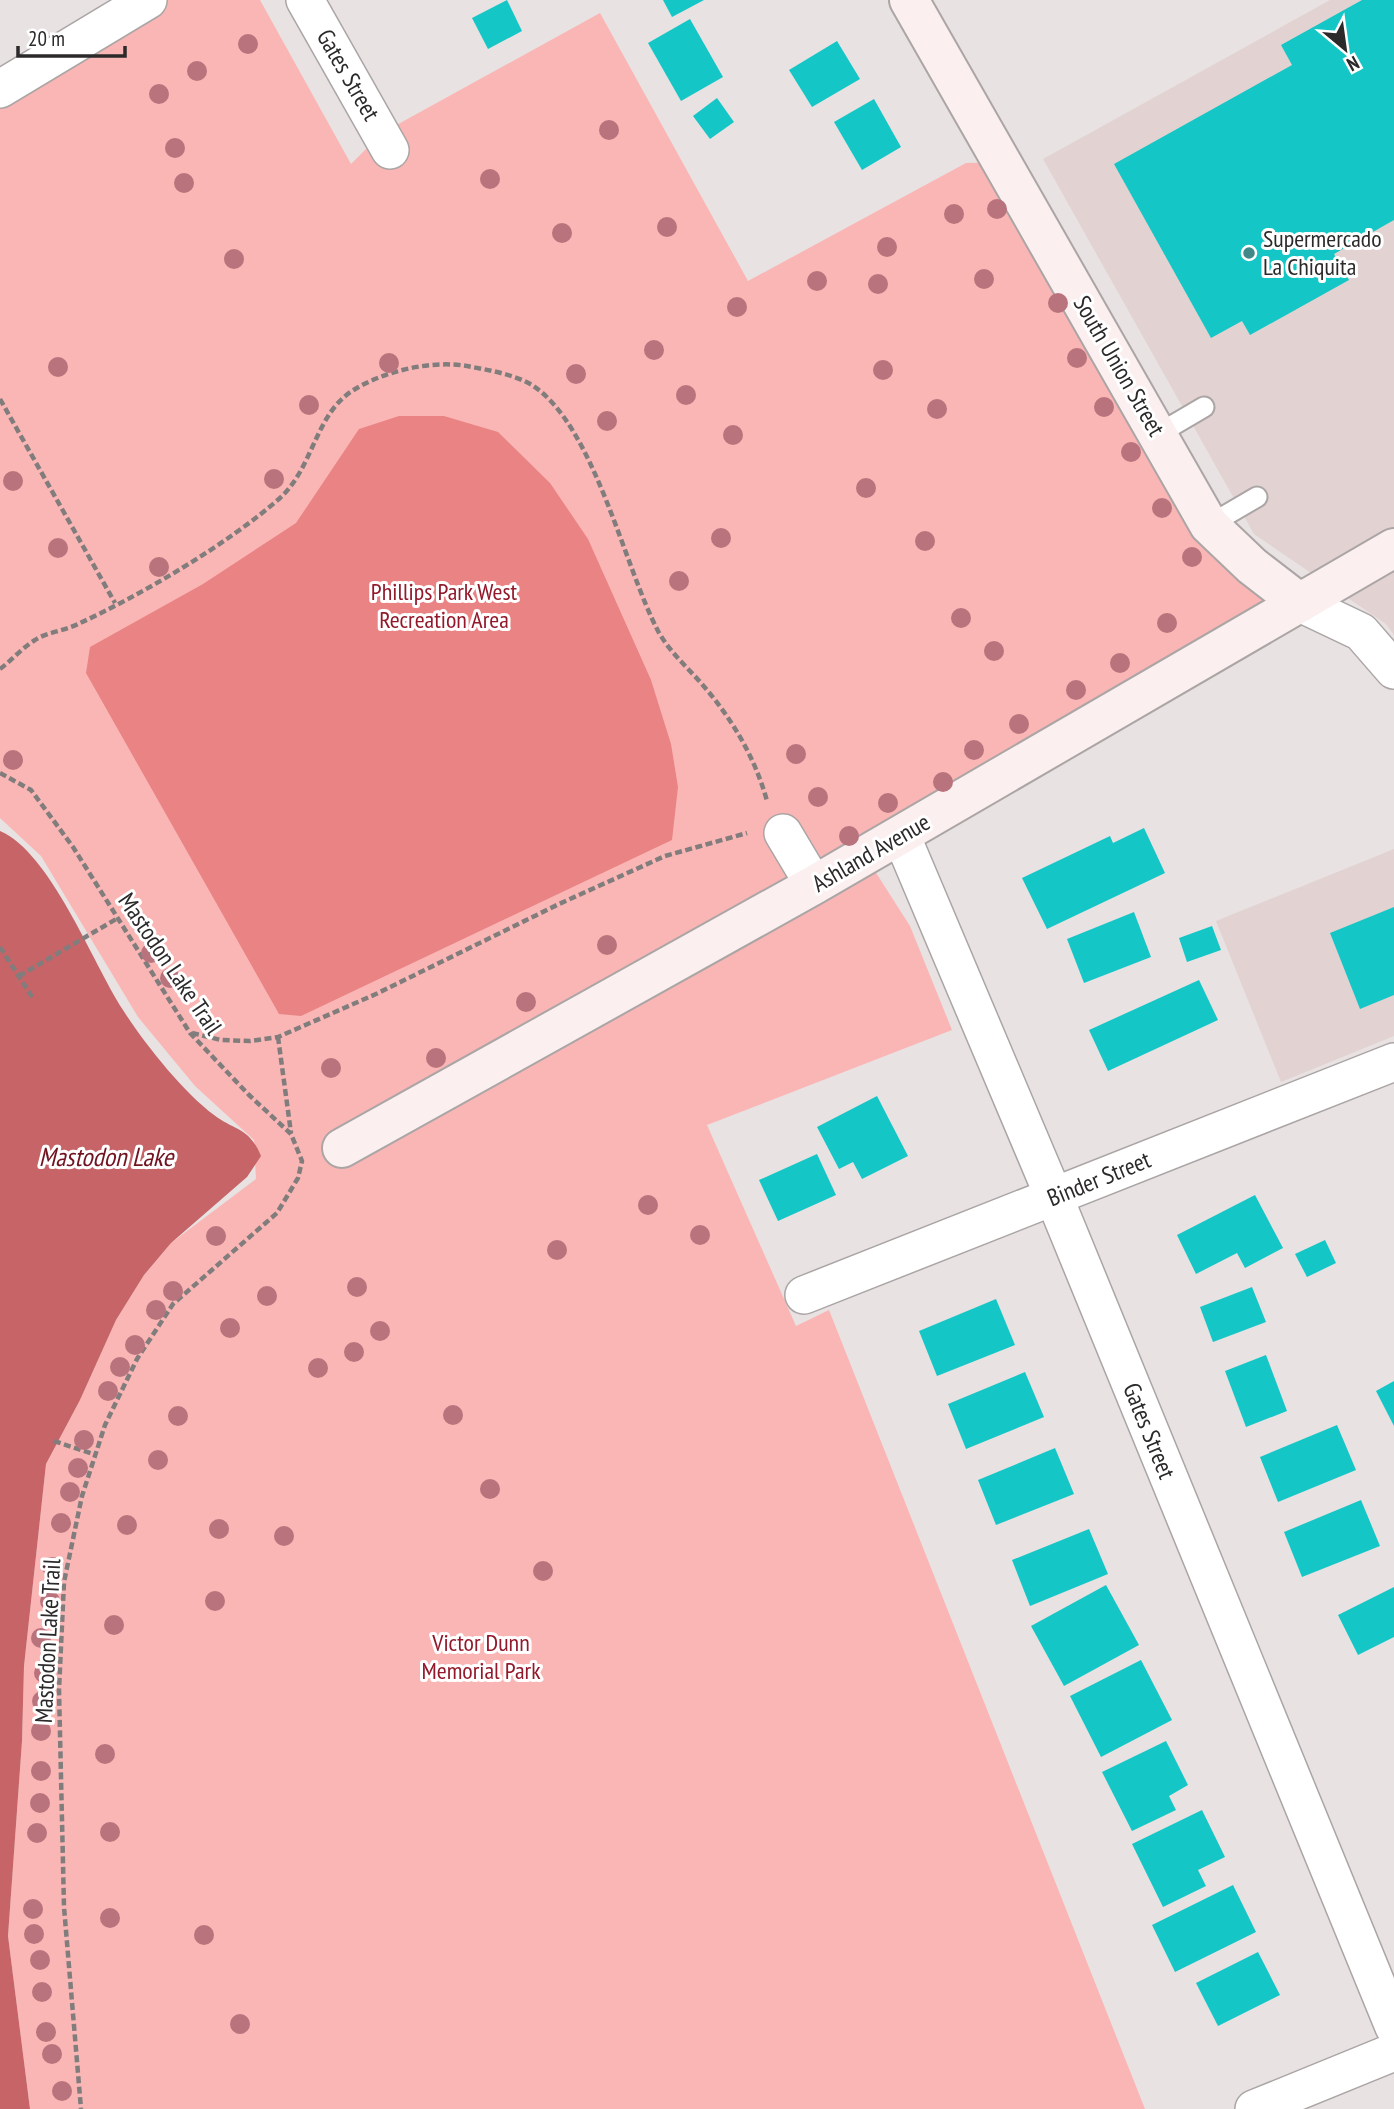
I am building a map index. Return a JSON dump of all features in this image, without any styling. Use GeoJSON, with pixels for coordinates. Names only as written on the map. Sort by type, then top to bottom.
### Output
{"type":"FeatureCollection","features":[{"type":"Feature","properties":{"kind":"street"},"geometry":{"type":"LineString","coordinates":[[0,89],[148,0]]}},
{"type":"Feature","properties":{"kind":"street","name":"Gates Street"},"geometry":{"type":"LineString","coordinates":[[305,0],[390,150]]}},
{"type":"Feature","properties":{"kind":"street","name":"South Union Street"},"geometry":{"type":"LineString","coordinates":[[909,0],[1209,524],[1252,566],[1300,604],[1361,632],[1394,670]]}},
{"type":"Feature","properties":{"kind":"street","name":"Ashland Avenue"},"geometry":{"type":"LineString","coordinates":[[342,1149],[814,885],[1394,548]]}},
{"type":"Feature","properties":{"kind":"street"},"geometry":{"type":"LineString","coordinates":[[779,832],[814,885]]}},
{"type":"Feature","properties":{"kind":"street","name":"Gates Street"},"geometry":{"type":"LineString","coordinates":[[901,835],[1054,1198],[1394,2027]]}},
{"type":"Feature","properties":{"kind":"street","name":"Binder Street"},"geometry":{"type":"LineString","coordinates":[[804,1295],[1394,1062]]}},
{"type":"Feature","properties":{"kind":"street"},"geometry":{"type":"LineString","coordinates":[[1254,2109],[1394,2052]]}},
{"type":"Feature","properties":{"kind":"lane"},"geometry":{"type":"LineString","coordinates":[[1158,434],[1203,407]]}},
{"type":"Feature","properties":{"kind":"lane"},"geometry":{"type":"LineString","coordinates":[[1209,524],[1257,497]]}},
{"type":"Feature","properties":{"kind":"path"},"geometry":{"type":"LineString","coordinates":[[0,669],[36,639],[77,625],[196,558],[282,496],[302,472],[337,404],[352,391],[376,380],[447,363],[513,376],[533,386],[554,405],[574,433],[622,537],[658,631],[674,655],[702,684],[735,729],[757,769],[779,832],[756,831],[665,856],[559,904],[376,994],[278,1037],[240,1041],[190,1033]]}},
{"type":"Feature","properties":{"kind":"path"},"geometry":{"type":"LineString","coordinates":[[0,399],[116,603]]}},
{"type":"Feature","properties":{"kind":"path","name":"Mastodon Lake Trail"},"geometry":{"type":"LineString","coordinates":[[0,773],[31,790],[73,847],[190,1033],[249,1095],[291,1134],[302,1161],[298,1178],[277,1213],[173,1304],[137,1359],[105,1425],[82,1496],[64,1582],[59,1689],[64,1906],[81,2109]]}},
{"type":"Feature","properties":{"kind":"path"},"geometry":{"type":"LineString","coordinates":[[19,976],[118,918]]}},
{"type":"Feature","properties":{"kind":"path"},"geometry":{"type":"LineString","coordinates":[[0,947],[34,1000]]}},
{"type":"Feature","properties":{"kind":"path"},"geometry":{"type":"LineString","coordinates":[[278,1037],[291,1134]]}},
{"type":"Feature","properties":{"kind":"path"},"geometry":{"type":"LineString","coordinates":[[54,1441],[96,1455]]}},
{"type":"Feature","properties":{"kind":"shaded area"},"geometry":{"type":"Polygon","coordinates":[[[1330,0],[1394,0],[1394,635],[1386,624],[1254,534],[1043,159],[1330,0]]]}},
{"type":"Feature","properties":{"kind":"shaded area"},"geometry":{"type":"Polygon","coordinates":[[[1394,849],[1394,1036],[1281,1082],[1216,921],[1394,849]]]}},
{"type":"Feature","properties":{"kind":"green space"},"geometry":{"type":"Polygon","coordinates":[[[163,0],[260,0],[351,164],[382,133],[600,13],[748,281],[966,163],[1002,162],[1209,525],[1300,603],[873,868],[910,926],[952,1030],[707,1125],[796,1326],[829,1310],[1145,2109],[30,2109],[8,1936],[22,1741],[24,1666],[46,1464],[80,1400],[116,1320],[144,1275],[171,1243],[256,1179],[254,1140],[195,1086],[138,1017],[41,856],[0,818],[0,98],[163,0]]]}},
{"type":"Feature","properties":{"kind":"green space","name":"Phillips Park West Recreation Area"},"geometry":{"type":"Polygon","coordinates":[[[399,416],[444,416],[498,432],[550,483],[588,539],[651,680],[671,744],[678,787],[672,840],[301,1016],[279,1014],[86,673],[90,647],[203,584],[296,523],[359,429],[399,416]]]}},
{"type":"Feature","properties":{"kind":"water","name":"Mastodon Lake"},"geometry":{"type":"Polygon","coordinates":[[[0,831],[19,843],[53,885],[123,1010],[153,1052],[202,1105],[252,1140],[261,1156],[247,1177],[171,1243],[144,1275],[116,1320],[80,1400],[46,1464],[24,1666],[22,1741],[8,1936],[30,2109],[0,2109],[0,831]]]}},
{"type":"Feature","properties":{"kind":"building"},"geometry":{"type":"Polygon","coordinates":[[[507,0],[522,31],[488,49],[472,18],[507,0]]]}},
{"type":"Feature","properties":{"kind":"building"},"geometry":{"type":"Polygon","coordinates":[[[663,0],[704,0],[672,17],[663,0]]]}},
{"type":"Feature","properties":{"kind":"building"},"geometry":{"type":"Polygon","coordinates":[[[1362,0],[1394,0],[1394,220],[1334,254],[1349,280],[1250,335],[1242,321],[1211,338],[1114,164],[1292,65],[1281,45],[1362,0]]]}},
{"type":"Feature","properties":{"kind":"building"},"geometry":{"type":"Polygon","coordinates":[[[690,19],[723,77],[681,101],[648,43],[690,19]]]}},
{"type":"Feature","properties":{"kind":"building"},"geometry":{"type":"Polygon","coordinates":[[[837,41],[860,79],[812,107],[789,70],[837,41]]]}},
{"type":"Feature","properties":{"kind":"building"},"geometry":{"type":"Polygon","coordinates":[[[717,98],[734,122],[710,139],[693,116],[717,98]]]}},
{"type":"Feature","properties":{"kind":"building"},"geometry":{"type":"Polygon","coordinates":[[[874,99],[901,147],[862,170],[834,122],[874,99]]]}},
{"type":"Feature","properties":{"kind":"building"},"geometry":{"type":"Polygon","coordinates":[[[1144,828],[1165,873],[1047,929],[1022,878],[1110,836],[1113,843],[1144,828]]]}},
{"type":"Feature","properties":{"kind":"building"},"geometry":{"type":"Polygon","coordinates":[[[1394,907],[1394,995],[1360,1009],[1330,933],[1394,907]]]}},
{"type":"Feature","properties":{"kind":"building"},"geometry":{"type":"Polygon","coordinates":[[[1134,912],[1151,957],[1084,983],[1067,939],[1134,912]]]}},
{"type":"Feature","properties":{"kind":"building"},"geometry":{"type":"Polygon","coordinates":[[[1212,926],[1221,950],[1187,962],[1179,938],[1212,926]]]}},
{"type":"Feature","properties":{"kind":"building"},"geometry":{"type":"Polygon","coordinates":[[[1199,980],[1218,1020],[1108,1071],[1089,1030],[1199,980]]]}},
{"type":"Feature","properties":{"kind":"building"},"geometry":{"type":"Polygon","coordinates":[[[877,1096],[908,1156],[862,1179],[853,1162],[839,1169],[817,1127],[877,1096]]]}},
{"type":"Feature","properties":{"kind":"building"},"geometry":{"type":"Polygon","coordinates":[[[817,1154],[836,1195],[778,1221],[759,1180],[817,1154]]]}},
{"type":"Feature","properties":{"kind":"building"},"geometry":{"type":"Polygon","coordinates":[[[1255,1195],[1283,1248],[1245,1268],[1237,1253],[1196,1274],[1177,1235],[1255,1195]]]}},
{"type":"Feature","properties":{"kind":"building"},"geometry":{"type":"Polygon","coordinates":[[[1325,1240],[1336,1263],[1307,1277],[1295,1254],[1325,1240]]]}},
{"type":"Feature","properties":{"kind":"building"},"geometry":{"type":"Polygon","coordinates":[[[1252,1287],[1266,1322],[1213,1342],[1200,1307],[1252,1287]]]}},
{"type":"Feature","properties":{"kind":"building"},"geometry":{"type":"Polygon","coordinates":[[[996,1299],[1015,1345],[937,1376],[919,1331],[996,1299]]]}},
{"type":"Feature","properties":{"kind":"building"},"geometry":{"type":"Polygon","coordinates":[[[1266,1355],[1287,1411],[1246,1427],[1225,1371],[1266,1355]]]}},
{"type":"Feature","properties":{"kind":"building"},"geometry":{"type":"Polygon","coordinates":[[[1025,1372],[1044,1417],[966,1449],[948,1404],[1025,1372]]]}},
{"type":"Feature","properties":{"kind":"building"},"geometry":{"type":"Polygon","coordinates":[[[1394,1381],[1394,1426],[1376,1391],[1394,1381]]]}},
{"type":"Feature","properties":{"kind":"building"},"geometry":{"type":"Polygon","coordinates":[[[1337,1425],[1356,1470],[1278,1502],[1260,1457],[1337,1425]]]}},
{"type":"Feature","properties":{"kind":"building"},"geometry":{"type":"Polygon","coordinates":[[[1055,1448],[1074,1494],[996,1525],[978,1480],[1055,1448]]]}},
{"type":"Feature","properties":{"kind":"building"},"geometry":{"type":"Polygon","coordinates":[[[1361,1500],[1380,1546],[1302,1577],[1284,1532],[1361,1500]]]}},
{"type":"Feature","properties":{"kind":"building"},"geometry":{"type":"Polygon","coordinates":[[[1089,1529],[1108,1574],[1030,1606],[1012,1560],[1089,1529]]]}},
{"type":"Feature","properties":{"kind":"building"},"geometry":{"type":"Polygon","coordinates":[[[1106,1585],[1139,1645],[1064,1686],[1031,1626],[1106,1585]]]}},
{"type":"Feature","properties":{"kind":"building"},"geometry":{"type":"Polygon","coordinates":[[[1394,1587],[1394,1637],[1358,1655],[1338,1615],[1394,1587]]]}},
{"type":"Feature","properties":{"kind":"building"},"geometry":{"type":"Polygon","coordinates":[[[1141,1660],[1172,1720],[1101,1757],[1070,1696],[1141,1660]]]}},
{"type":"Feature","properties":{"kind":"building"},"geometry":{"type":"Polygon","coordinates":[[[1166,1741],[1188,1785],[1169,1796],[1176,1810],[1132,1831],[1102,1772],[1166,1741]]]}},
{"type":"Feature","properties":{"kind":"building"},"geometry":{"type":"Polygon","coordinates":[[[1202,1810],[1225,1857],[1198,1870],[1206,1886],[1163,1907],[1132,1844],[1202,1810]]]}},
{"type":"Feature","properties":{"kind":"building"},"geometry":{"type":"Polygon","coordinates":[[[1233,1885],[1256,1932],[1175,1972],[1152,1925],[1233,1885]]]}},
{"type":"Feature","properties":{"kind":"building"},"geometry":{"type":"Polygon","coordinates":[[[1258,1952],[1280,1995],[1218,2026],[1196,1983],[1258,1952]]]}},
{"type":"Feature","properties":{"kind":"place","name":"Supermercado La Chiquita"},"geometry":{"type":"Point","coordinates":[1249,253]}},
{"type":"Feature","properties":{"kind":"park label","name":"Victor Dunn Memorial Park"},"geometry":{"type":"Point","coordinates":[481,1657]}}]}
